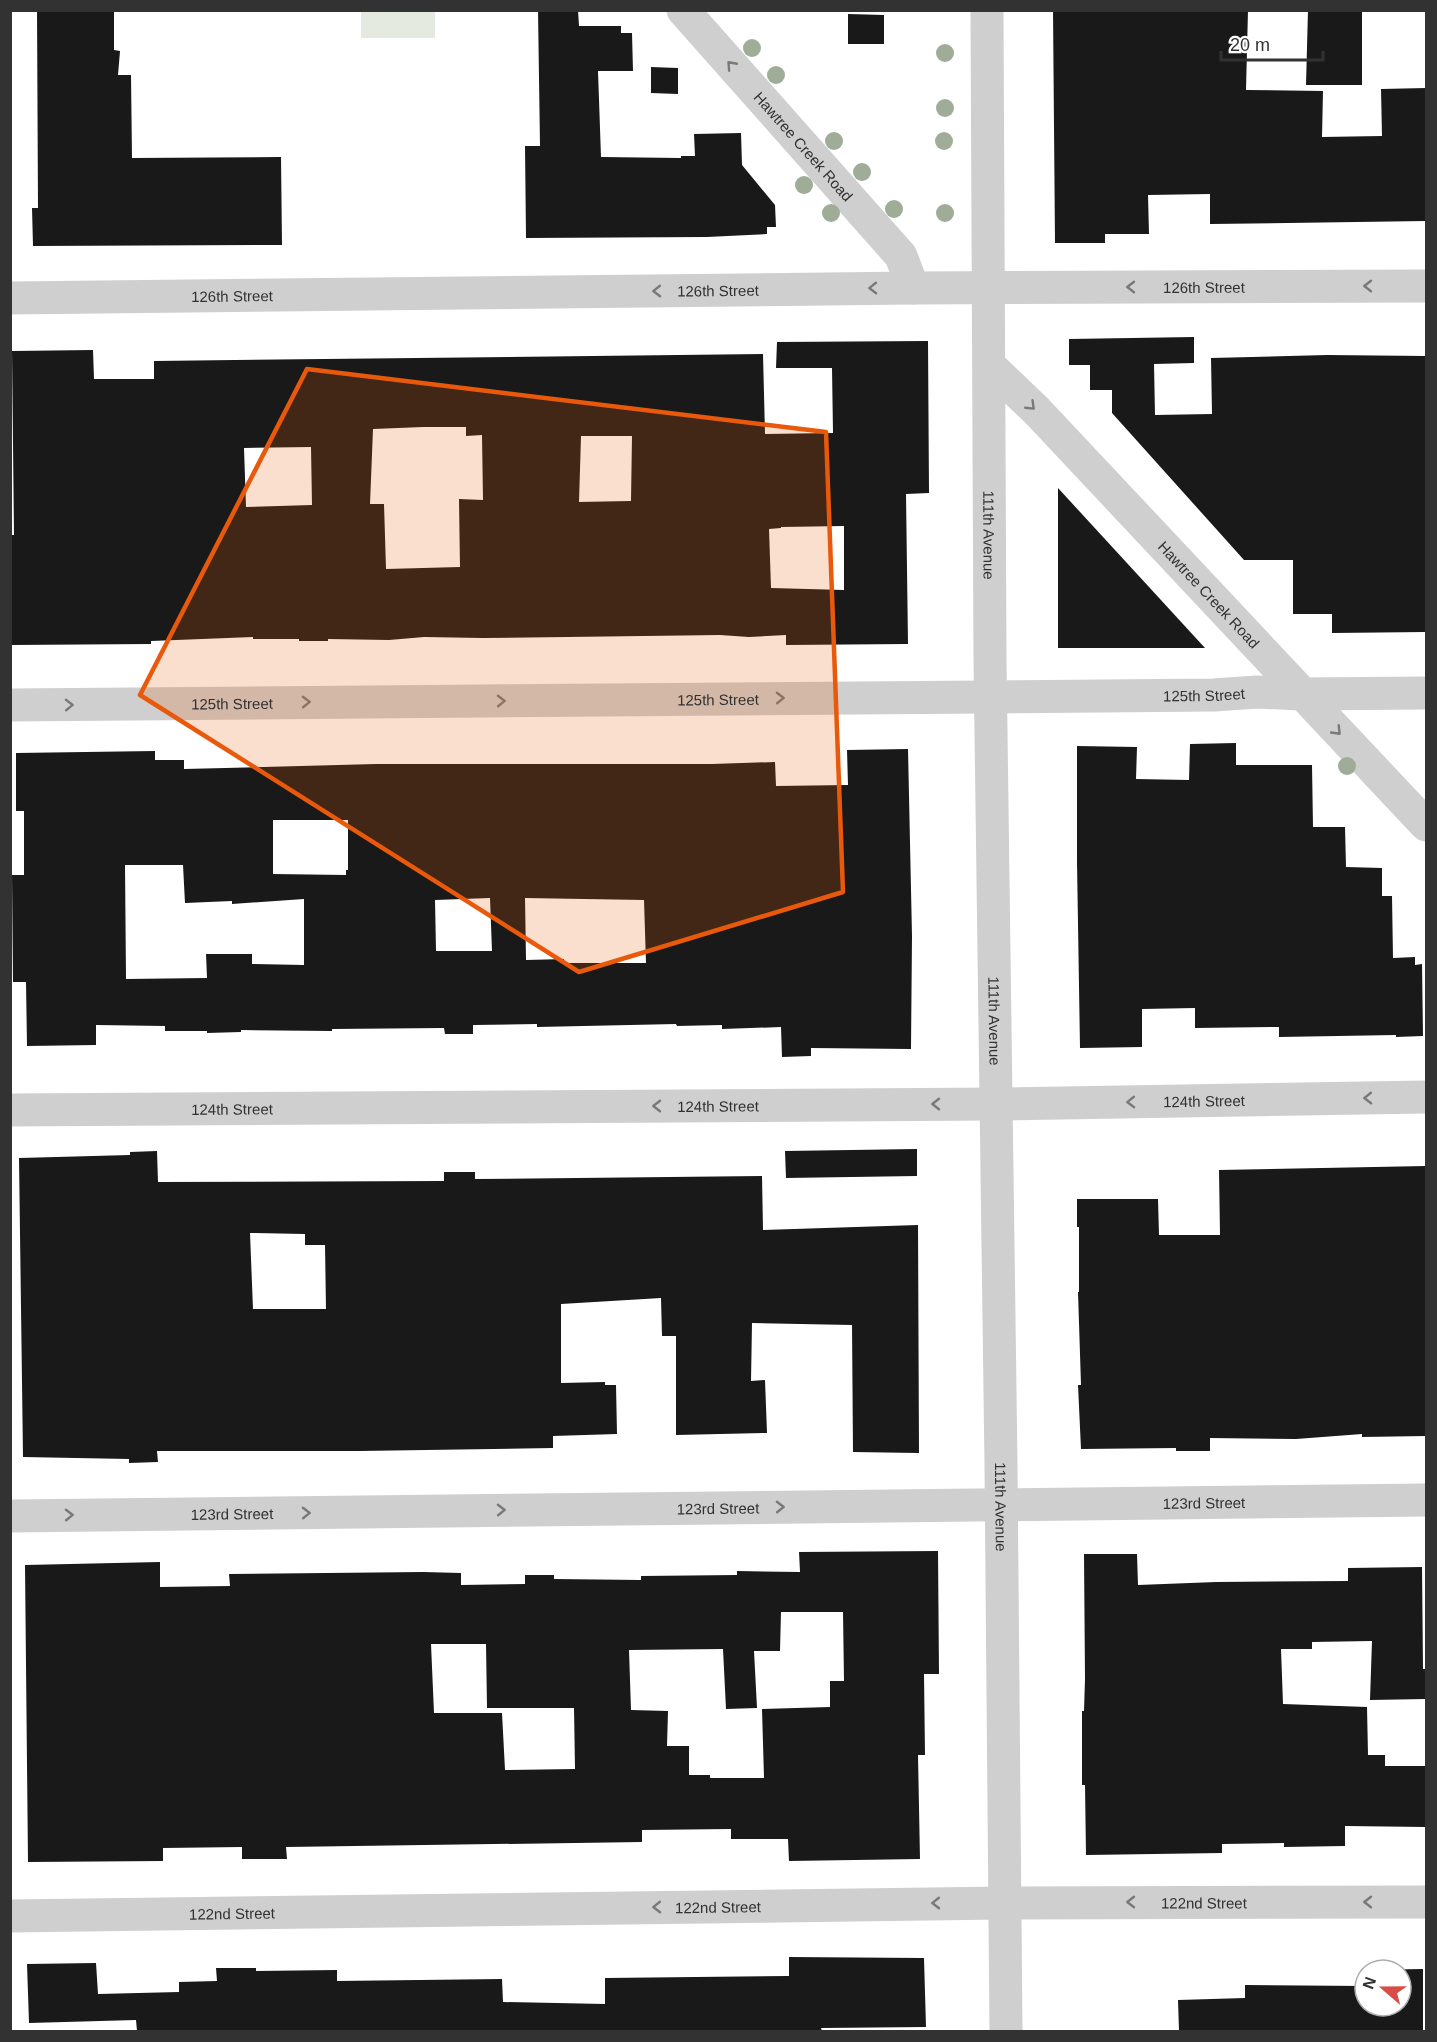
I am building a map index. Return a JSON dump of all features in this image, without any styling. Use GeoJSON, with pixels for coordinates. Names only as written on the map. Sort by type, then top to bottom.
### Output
{"type":"FeatureCollection","features":[{"type":"Feature","properties":{"kind":"street","name":"Hawtree Creek Road"},"geometry":{"type":"LineString","coordinates":[[683,10],[901,256],[913,288]]}},
{"type":"Feature","properties":{"kind":"street","name":"111th Avenue"},"geometry":{"type":"LineString","coordinates":[[987,10],[990,696],[1006,2031]]}},
{"type":"Feature","properties":{"kind":"street","name":"126th Street"},"geometry":{"type":"LineString","coordinates":[[10,298],[913,288],[1426,286]]}},
{"type":"Feature","properties":{"kind":"street","name":"Hawtree Creek Road"},"geometry":{"type":"LineString","coordinates":[[989,365],[1037,411],[1426,825]]}},
{"type":"Feature","properties":{"kind":"street","name":"125th Street"},"geometry":{"type":"LineString","coordinates":[[10,705],[1214,695],[1257,692],[1426,693]]}},
{"type":"Feature","properties":{"kind":"street","name":"124th Street"},"geometry":{"type":"LineString","coordinates":[[10,1110],[995,1104],[1426,1097]]}},
{"type":"Feature","properties":{"kind":"street","name":"123rd Street"},"geometry":{"type":"LineString","coordinates":[[10,1516],[1426,1500]]}},
{"type":"Feature","properties":{"kind":"street","name":"122nd Street"},"geometry":{"type":"LineString","coordinates":[[10,1916],[1004,1903],[1426,1902]]}},
{"type":"Feature","properties":{"kind":"highlighted area"},"geometry":{"type":"Polygon","coordinates":[[[307,369],[826,432],[843,892],[579,972],[140,695],[307,369]]]}},
{"type":"Feature","properties":{"kind":"shaded area"},"geometry":{"type":"Polygon","coordinates":[[[361,11],[435,11],[435,38],[361,38],[361,11]]]}},
{"type":"Feature","properties":{"kind":"building"},"geometry":{"type":"Polygon","coordinates":[[[37,10],[114,10],[114,50],[120,51],[118,75],[131,75],[132,158],[281,157],[282,245],[33,246],[32,208],[38,208],[37,10]]]}},
{"type":"Feature","properties":{"kind":"building"},"geometry":{"type":"Polygon","coordinates":[[[538,10],[578,10],[579,26],[621,26],[621,33],[632,33],[633,71],[598,71],[601,157],[681,158],[681,156],[695,156],[694,134],[741,133],[742,165],[775,205],[776,227],[767,227],[767,234],[707,237],[526,238],[525,146],[540,146],[538,10]]]}},
{"type":"Feature","properties":{"kind":"building"},"geometry":{"type":"Polygon","coordinates":[[[1053,10],[1248,10],[1246,90],[1323,91],[1322,137],[1382,136],[1381,89],[1426,88],[1426,221],[1210,224],[1210,194],[1148,195],[1149,234],[1105,234],[1105,243],[1055,243],[1053,10]]]}},
{"type":"Feature","properties":{"kind":"building"},"geometry":{"type":"Polygon","coordinates":[[[1308,10],[1362,10],[1362,85],[1306,85],[1308,10]]]}},
{"type":"Feature","properties":{"kind":"building"},"geometry":{"type":"Polygon","coordinates":[[[848,14],[884,15],[884,44],[848,44],[848,14]]]}},
{"type":"Feature","properties":{"kind":"building"},"geometry":{"type":"Polygon","coordinates":[[[651,67],[678,68],[678,94],[651,93],[651,67]]]}},
{"type":"Feature","properties":{"kind":"building"},"geometry":{"type":"Polygon","coordinates":[[[1194,337],[1194,363],[1154,364],[1155,415],[1212,414],[1211,358],[1327,355],[1426,356],[1426,632],[1332,633],[1332,614],[1293,614],[1293,560],[1244,560],[1112,413],[1112,390],[1090,390],[1090,365],[1069,365],[1069,339],[1194,337]]]}},
{"type":"Feature","properties":{"kind":"building"},"geometry":{"type":"Polygon","coordinates":[[[928,341],[929,493],[906,494],[908,644],[786,645],[786,635],[749,637],[720,635],[424,637],[389,640],[328,639],[328,641],[253,639],[253,637],[151,641],[151,644],[10,645],[10,535],[14,535],[12,351],[93,350],[94,379],[154,379],[154,361],[763,354],[765,434],[833,433],[832,368],[776,368],[777,342],[928,341]],[[466,427],[373,429],[370,504],[384,504],[386,569],[460,567],[459,499],[483,500],[482,435],[466,436],[466,427]],[[581,436],[579,502],[631,501],[632,436],[581,436]],[[311,447],[244,448],[246,507],[312,505],[311,447]],[[844,526],[769,529],[771,588],[844,590],[844,526]]]}},
{"type":"Feature","properties":{"kind":"building"},"geometry":{"type":"Polygon","coordinates":[[[1058,488],[1149,587],[1205,648],[1058,648],[1058,488]]]}},
{"type":"Feature","properties":{"kind":"building"},"geometry":{"type":"Polygon","coordinates":[[[1236,743],[1236,765],[1312,765],[1313,827],[1345,827],[1346,867],[1382,868],[1382,896],[1392,896],[1393,958],[1415,957],[1415,965],[1422,964],[1423,1036],[1279,1037],[1279,1027],[1195,1028],[1195,1008],[1142,1009],[1142,1047],[1080,1048],[1077,746],[1137,747],[1136,779],[1189,780],[1190,744],[1236,743]]]}},
{"type":"Feature","properties":{"kind":"building"},"geometry":{"type":"Polygon","coordinates":[[[908,749],[912,936],[911,1049],[811,1048],[811,1056],[782,1057],[781,1027],[722,1029],[722,1025],[677,1026],[676,1024],[537,1027],[537,1024],[473,1025],[473,1034],[445,1034],[444,1028],[332,1029],[332,1031],[241,1030],[241,1032],[207,1033],[207,1031],[165,1031],[165,1026],[96,1025],[96,1045],[27,1046],[26,982],[13,982],[12,875],[24,875],[24,811],[16,811],[16,753],[155,751],[155,760],[184,760],[184,769],[376,764],[775,762],[776,786],[848,785],[847,750],[908,749]],[[273,820],[273,874],[346,875],[346,870],[348,870],[348,820],[273,820]],[[125,865],[126,979],[207,978],[206,954],[252,954],[252,964],[304,965],[304,899],[232,904],[232,901],[185,903],[183,865],[125,865]],[[490,898],[435,900],[436,951],[492,951],[490,898]],[[525,898],[526,960],[564,959],[564,963],[646,963],[644,900],[525,898]]]}},
{"type":"Feature","properties":{"kind":"building"},"geometry":{"type":"Polygon","coordinates":[[[917,1149],[917,1176],[786,1178],[785,1151],[917,1149]]]}},
{"type":"Feature","properties":{"kind":"building"},"geometry":{"type":"Polygon","coordinates":[[[157,1151],[158,1182],[444,1181],[444,1172],[475,1172],[475,1179],[762,1176],[763,1230],[918,1225],[919,1453],[853,1452],[852,1325],[752,1323],[751,1381],[765,1380],[767,1433],[676,1435],[676,1336],[662,1336],[661,1298],[561,1304],[561,1383],[605,1382],[605,1385],[616,1385],[617,1434],[553,1436],[553,1448],[157,1451],[158,1462],[129,1463],[129,1459],[23,1457],[19,1158],[130,1155],[130,1152],[157,1151]],[[250,1233],[253,1309],[326,1309],[325,1245],[305,1245],[305,1234],[250,1233]]]}},
{"type":"Feature","properties":{"kind":"building"},"geometry":{"type":"Polygon","coordinates":[[[1426,1166],[1426,1436],[1362,1437],[1362,1434],[1296,1439],[1210,1438],[1210,1451],[1176,1451],[1176,1448],[1081,1449],[1078,1385],[1081,1385],[1077,1199],[1158,1199],[1159,1235],[1220,1235],[1219,1170],[1426,1166]]]}},
{"type":"Feature","properties":{"kind":"building"},"geometry":{"type":"Polygon","coordinates":[[[938,1551],[939,1674],[924,1674],[925,1755],[918,1755],[920,1859],[789,1861],[788,1839],[731,1839],[731,1829],[642,1830],[642,1842],[286,1847],[287,1859],[242,1859],[242,1847],[163,1848],[163,1861],[28,1862],[25,1565],[160,1562],[160,1587],[230,1586],[229,1574],[423,1572],[461,1573],[461,1585],[525,1584],[525,1575],[554,1575],[554,1579],[641,1580],[641,1576],[737,1575],[737,1571],[800,1572],[799,1552],[938,1551]],[[781,1612],[780,1651],[754,1651],[757,1708],[726,1709],[723,1649],[629,1650],[631,1710],[668,1711],[667,1746],[689,1746],[689,1775],[710,1775],[710,1778],[764,1778],[762,1709],[830,1707],[830,1681],[844,1681],[843,1612],[781,1612]],[[431,1644],[434,1713],[502,1713],[505,1770],[575,1769],[574,1708],[487,1708],[486,1644],[431,1644]]]}},
{"type":"Feature","properties":{"kind":"building"},"geometry":{"type":"Polygon","coordinates":[[[1084,1554],[1137,1554],[1138,1585],[1348,1581],[1348,1568],[1422,1567],[1423,1669],[1426,1669],[1426,1699],[1370,1700],[1372,1641],[1312,1642],[1312,1649],[1281,1649],[1283,1704],[1367,1707],[1368,1755],[1385,1755],[1385,1766],[1426,1766],[1426,1827],[1345,1826],[1345,1846],[1284,1847],[1284,1843],[1222,1844],[1222,1853],[1086,1855],[1085,1785],[1082,1785],[1082,1711],[1084,1711],[1085,1679],[1084,1554]]]}},
{"type":"Feature","properties":{"kind":"building"},"geometry":{"type":"Polygon","coordinates":[[[789,1957],[924,1958],[926,2027],[821,2028],[822,2031],[137,2031],[136,2020],[29,2023],[27,1964],[96,1963],[98,1994],[179,1992],[179,1982],[217,1981],[216,1968],[256,1968],[256,1971],[337,1970],[337,1981],[502,1979],[503,2002],[605,2004],[605,1978],[789,1976],[789,1957]]]}},
{"type":"Feature","properties":{"kind":"building"},"geometry":{"type":"Polygon","coordinates":[[[1413,1969],[1423,1969],[1423,2031],[1179,2031],[1178,2000],[1245,1998],[1245,1985],[1353,1986],[1353,2018],[1413,2018],[1413,1969]]]}}]}
